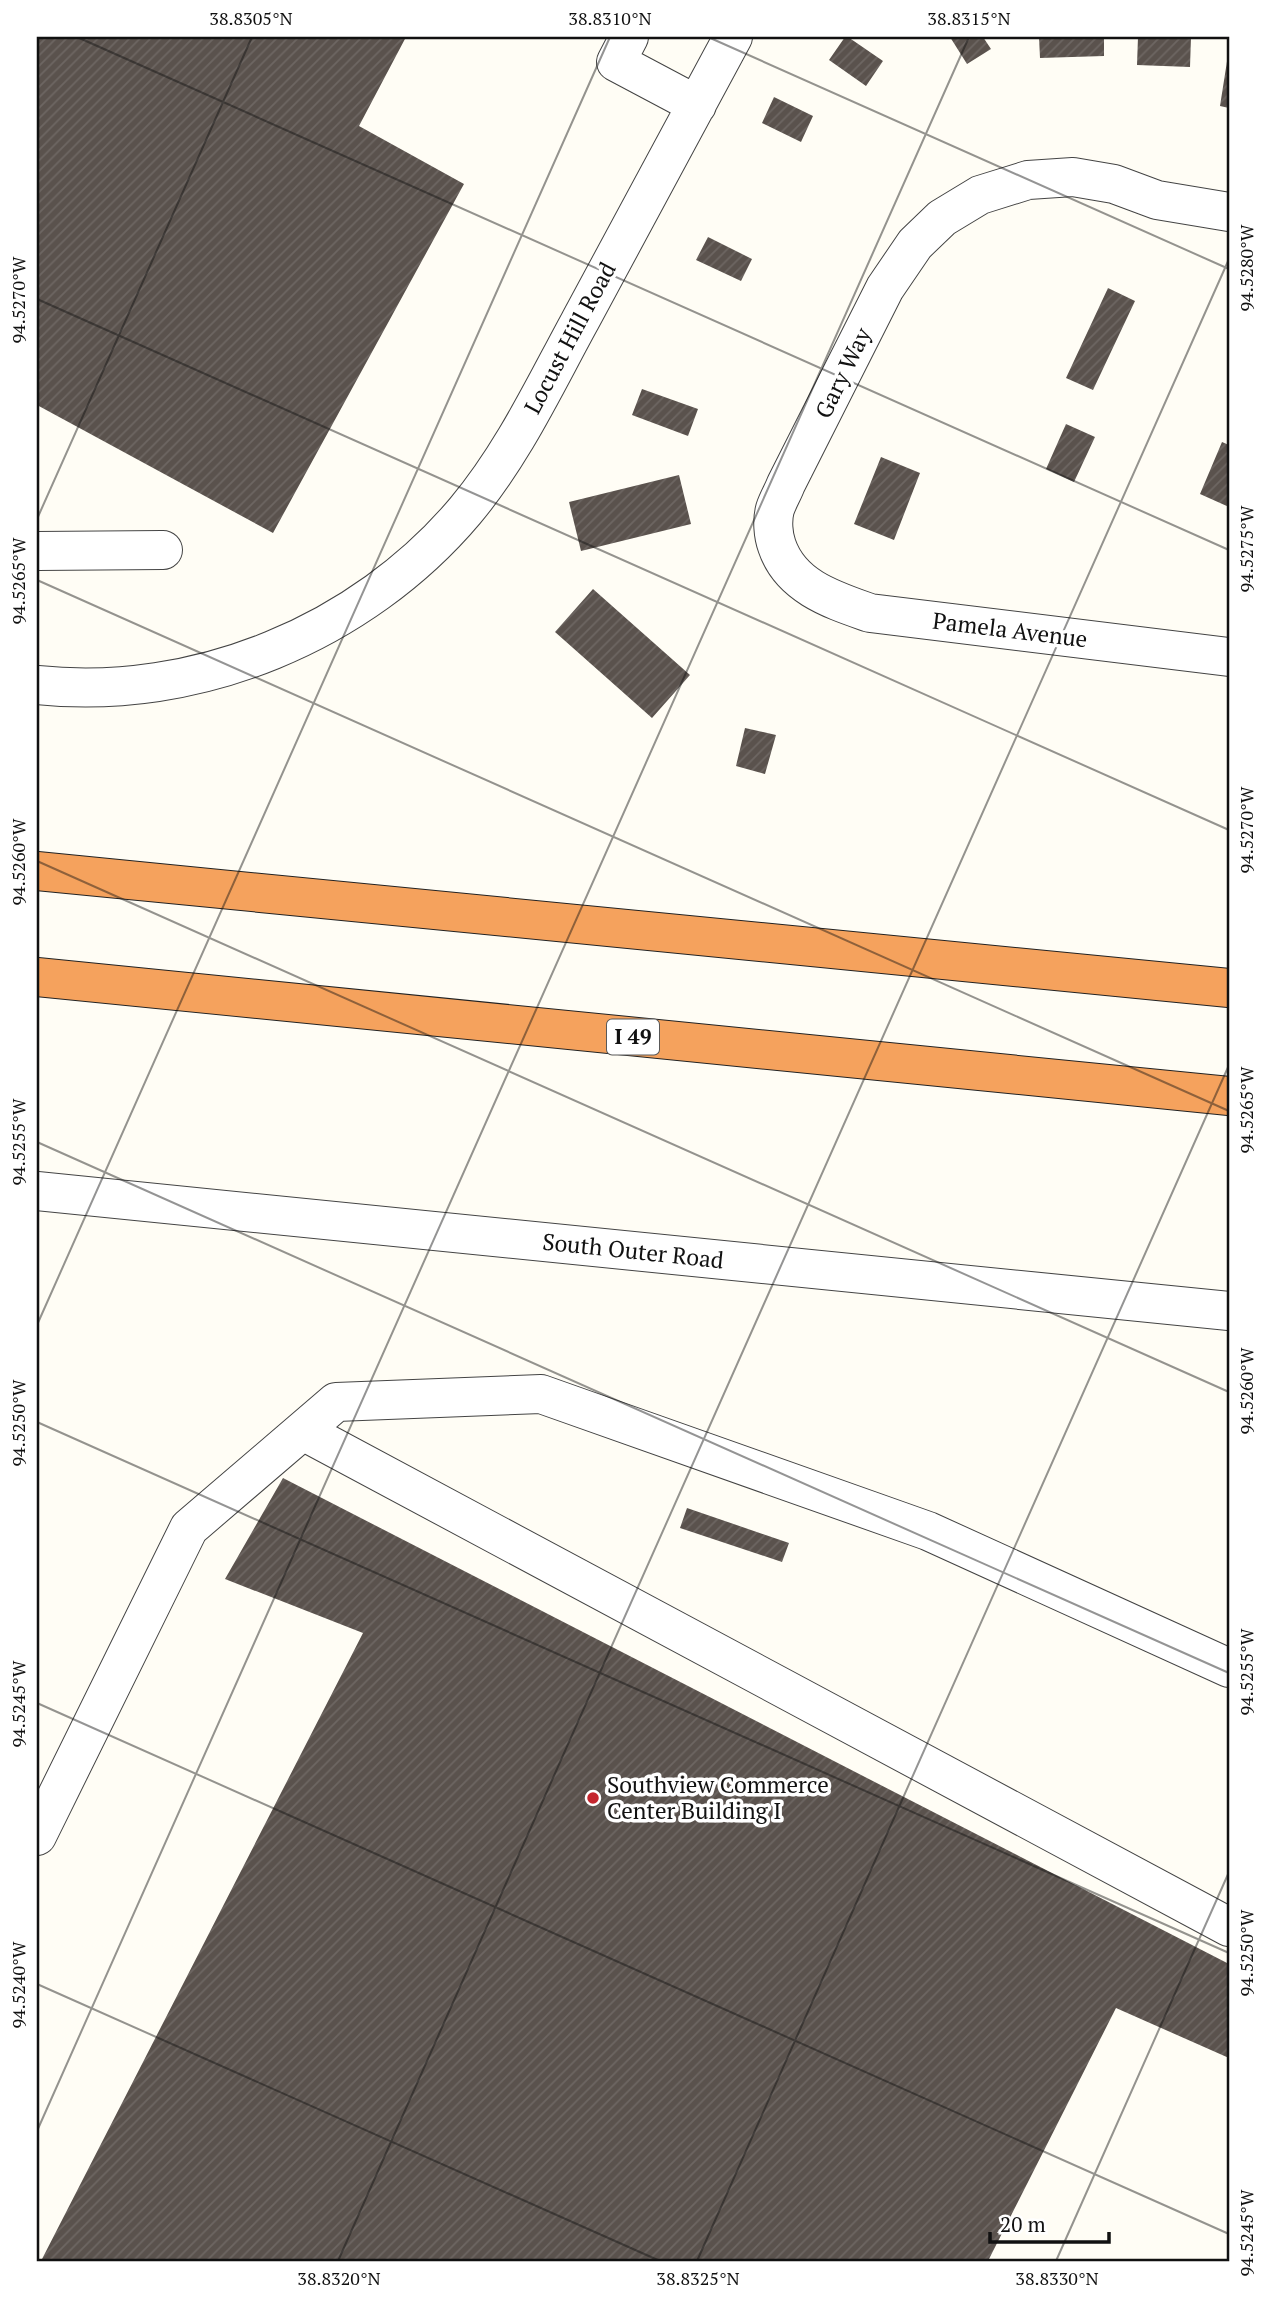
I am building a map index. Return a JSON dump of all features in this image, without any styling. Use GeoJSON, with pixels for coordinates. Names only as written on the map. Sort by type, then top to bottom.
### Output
{"type":"FeatureCollection","features":[{"type":"Feature","properties":{"kind":"highway"},"geometry":{"type":"LineString","coordinates":[[37,871],[1229,988]]}},
{"type":"Feature","properties":{"kind":"highway","name":"I 49"},"geometry":{"type":"LineString","coordinates":[[37,977],[1229,1096]]}},
{"type":"Feature","properties":{"kind":"street"},"geometry":{"type":"LineString","coordinates":[[629,37],[616,62],[696,105]]}},
{"type":"Feature","properties":{"kind":"street","name":"Locust Hill Road"},"geometry":{"type":"LineString","coordinates":[[37,685],[64,688],[133,686],[202,674],[269,653],[340,618],[417,561],[466,510],[507,454],[733,37]]}},
{"type":"Feature","properties":{"kind":"street","name":"Gary Way"},"geometry":{"type":"LineString","coordinates":[[799,580],[781,559],[774,536],[774,510],[885,288],[915,244],[943,218],[980,195],[1028,180],[1073,177],[1114,184],[1157,200],[1229,212]]}},
{"type":"Feature","properties":{"kind":"street"},"geometry":{"type":"LineString","coordinates":[[37,551],[163,550]]}},
{"type":"Feature","properties":{"kind":"street","name":"Pamela Avenue"},"geometry":{"type":"LineString","coordinates":[[799,580],[828,598],[870,613],[1229,657]]}},
{"type":"Feature","properties":{"kind":"street","name":"South Outer Road"},"geometry":{"type":"LineString","coordinates":[[37,1191],[1229,1311]]}},
{"type":"Feature","properties":{"kind":"street"},"geometry":{"type":"LineString","coordinates":[[37,1836],[189,1528],[336,1402],[541,1394],[928,1531],[1229,1668]]}},
{"type":"Feature","properties":{"kind":"street"},"geometry":{"type":"LineString","coordinates":[[303,1431],[1229,1927]]}},
{"type":"Feature","properties":{"kind":"building"},"geometry":{"type":"Polygon","coordinates":[[[37,37],[406,37],[359,126],[464,184],[273,533],[37,405],[37,37]]]}},
{"type":"Feature","properties":{"kind":"building"},"geometry":{"type":"Polygon","coordinates":[[[845,37],[883,61],[866,86],[829,60],[845,37]]]}},
{"type":"Feature","properties":{"kind":"building"},"geometry":{"type":"Polygon","coordinates":[[[950,37],[983,37],[991,49],[967,64],[950,37]]]}},
{"type":"Feature","properties":{"kind":"building"},"geometry":{"type":"Polygon","coordinates":[[[1039,37],[1104,37],[1104,56],[1040,58],[1039,37]]]}},
{"type":"Feature","properties":{"kind":"building"},"geometry":{"type":"Polygon","coordinates":[[[1138,37],[1191,37],[1190,67],[1137,65],[1138,37]]]}},
{"type":"Feature","properties":{"kind":"building"},"geometry":{"type":"Polygon","coordinates":[[[1229,56],[1229,108],[1220,106],[1229,56]]]}},
{"type":"Feature","properties":{"kind":"building"},"geometry":{"type":"Polygon","coordinates":[[[774,97],[813,116],[801,142],[762,123],[774,97]]]}},
{"type":"Feature","properties":{"kind":"building"},"geometry":{"type":"Polygon","coordinates":[[[708,237],[752,259],[741,281],[696,260],[708,237]]]}},
{"type":"Feature","properties":{"kind":"building"},"geometry":{"type":"Polygon","coordinates":[[[1108,288],[1135,301],[1093,390],[1066,378],[1108,288]]]}},
{"type":"Feature","properties":{"kind":"building"},"geometry":{"type":"Polygon","coordinates":[[[642,389],[698,409],[688,436],[632,415],[642,389]]]}},
{"type":"Feature","properties":{"kind":"building"},"geometry":{"type":"Polygon","coordinates":[[[1066,424],[1095,437],[1074,482],[1046,469],[1066,424]]]}},
{"type":"Feature","properties":{"kind":"building"},"geometry":{"type":"Polygon","coordinates":[[[1222,442],[1229,445],[1229,507],[1200,494],[1222,442]]]}},
{"type":"Feature","properties":{"kind":"building"},"geometry":{"type":"Polygon","coordinates":[[[881,457],[920,473],[894,540],[854,524],[881,457]]]}},
{"type":"Feature","properties":{"kind":"building"},"geometry":{"type":"Polygon","coordinates":[[[679,475],[691,524],[581,551],[569,502],[679,475]]]}},
{"type":"Feature","properties":{"kind":"building"},"geometry":{"type":"Polygon","coordinates":[[[593,589],[690,675],[652,718],[555,632],[593,589]]]}},
{"type":"Feature","properties":{"kind":"building"},"geometry":{"type":"Polygon","coordinates":[[[745,728],[776,735],[765,774],[736,766],[745,728]]]}},
{"type":"Feature","properties":{"kind":"building","name":"Southview Commerce Center Building I"},"geometry":{"type":"Polygon","coordinates":[[[283,1478],[1229,1964],[1229,2058],[1116,2008],[988,2261],[41,2261],[363,1633],[225,1579],[283,1478]]]}},
{"type":"Feature","properties":{"kind":"building"},"geometry":{"type":"Polygon","coordinates":[[[687,1508],[789,1543],[782,1562],[680,1528],[687,1508]]]}},
{"type":"Feature","properties":{"kind":"place","name":"Southview Commerce Center Building I"},"geometry":{"type":"Point","coordinates":[593,1798]}}]}
